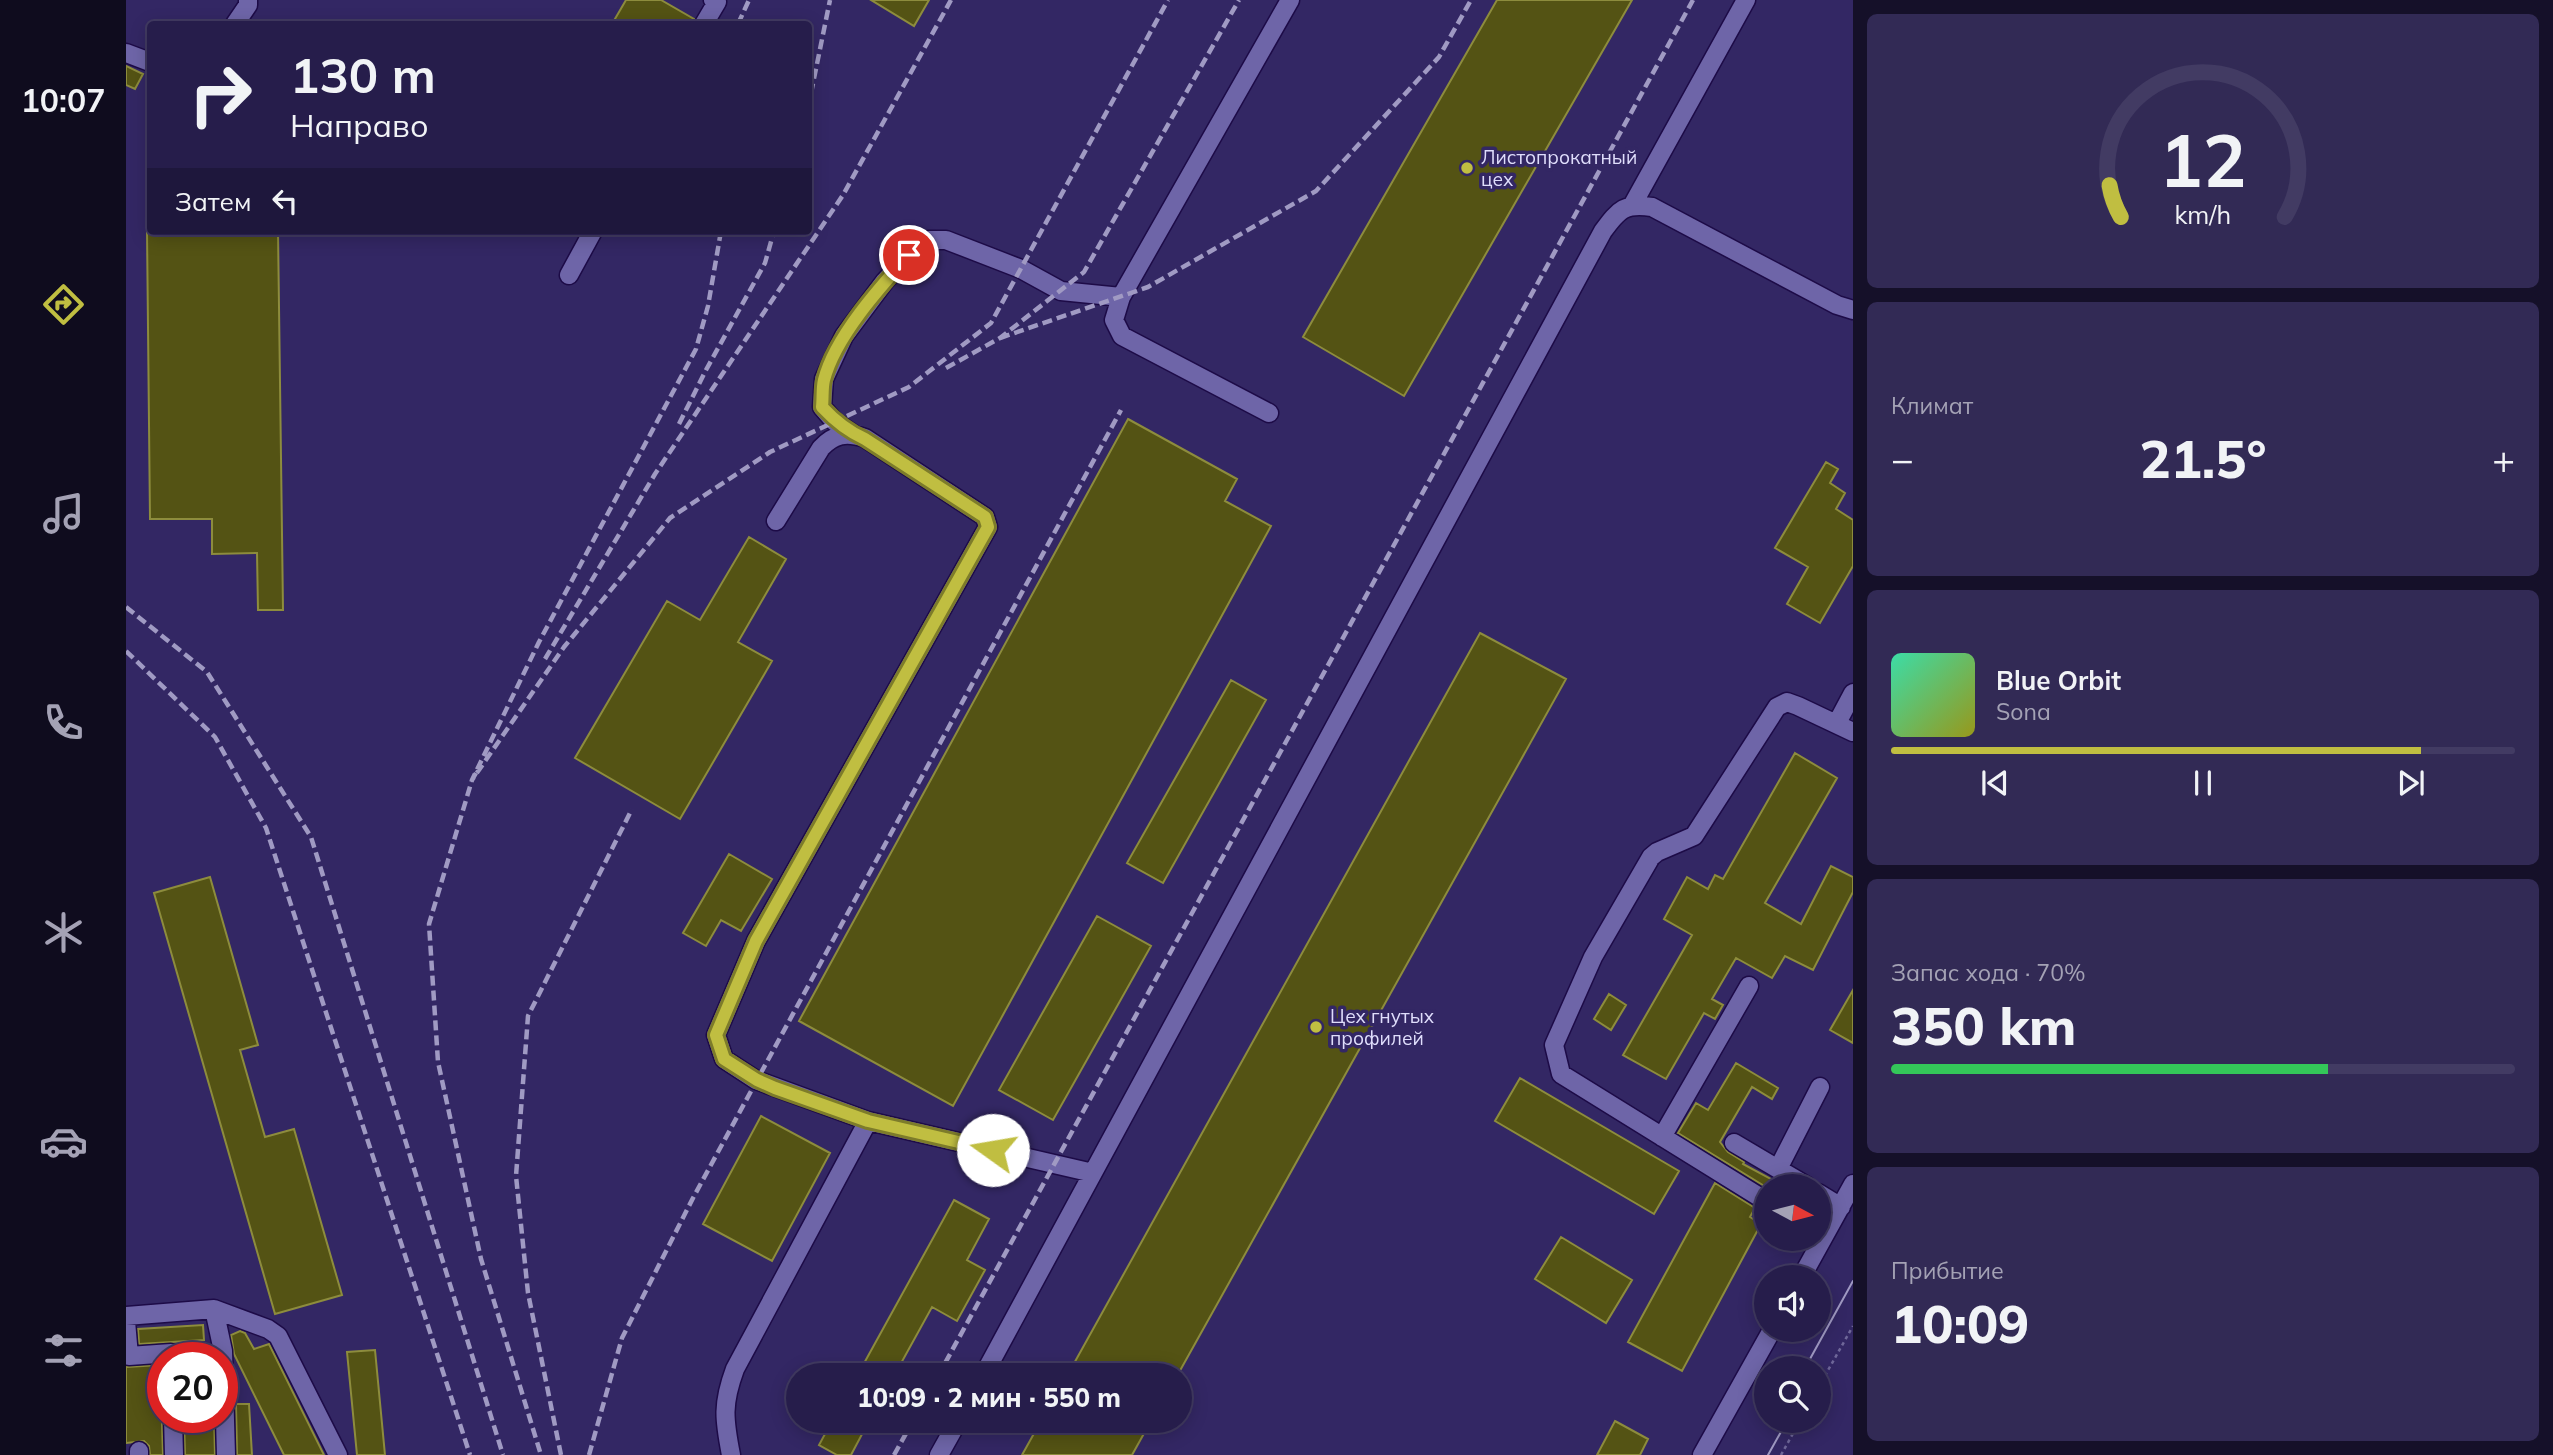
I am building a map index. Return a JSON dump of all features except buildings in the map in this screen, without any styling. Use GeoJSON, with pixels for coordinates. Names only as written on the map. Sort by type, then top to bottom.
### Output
{"type":"FeatureCollection","features":[{"type":"Feature","properties":{"kind":"street"},"geometry":{"type":"LineString","coordinates":[[237,21],[248,5],[248,0]]}},
{"type":"Feature","properties":{"kind":"street"},"geometry":{"type":"LineString","coordinates":[[706,21],[717,2],[713,0]]}},
{"type":"Feature","properties":{"kind":"street"},"geometry":{"type":"LineString","coordinates":[[1269,413],[1122,336],[1114,320],[1121,296],[1290,0]]}},
{"type":"Feature","properties":{"kind":"street"},"geometry":{"type":"LineString","coordinates":[[990,1363],[1603,231],[1615,215],[1633,204],[1746,0]]}},
{"type":"Feature","properties":{"kind":"street"},"geometry":{"type":"LineString","coordinates":[[126,53],[147,61]]}},
{"type":"Feature","properties":{"kind":"street"},"geometry":{"type":"LineString","coordinates":[[1633,204],[1652,206],[1837,305],[1853,310]]}},
{"type":"Feature","properties":{"kind":"street"},"geometry":{"type":"LineString","coordinates":[[569,275],[591,235]]}},
{"type":"Feature","properties":{"kind":"street"},"geometry":{"type":"LineString","coordinates":[[1093,1173],[868,1121],[757,1080],[724,1059],[716,1035],[756,941],[988,527],[985,517],[835,422],[822,407],[824,379],[844,336],[885,281],[909,255],[929,240],[946,240],[1021,269],[1061,291],[1121,296]]}},
{"type":"Feature","properties":{"kind":"street"},"geometry":{"type":"LineString","coordinates":[[776,521],[821,448],[830,439],[853,434]]}},
{"type":"Feature","properties":{"kind":"street"},"geometry":{"type":"LineString","coordinates":[[1837,723],[1853,693]]}},
{"type":"Feature","properties":{"kind":"street"},"geometry":{"type":"LineString","coordinates":[[1754,1194],[1561,1074],[1554,1045],[1592,957],[1651,857],[1694,836],[1777,707],[1787,702],[1853,732]]}},
{"type":"Feature","properties":{"kind":"street"},"geometry":{"type":"LineString","coordinates":[[1662,1137],[1749,986]]}},
{"type":"Feature","properties":{"kind":"street"},"geometry":{"type":"LineString","coordinates":[[1778,1169],[1820,1087]]}},
{"type":"Feature","properties":{"kind":"street"},"geometry":{"type":"LineString","coordinates":[[731,1455],[724,1418],[726,1394],[735,1369],[868,1121]]}},
{"type":"Feature","properties":{"kind":"street"},"geometry":{"type":"LineString","coordinates":[[1734,1143],[1787,1174]]}},
{"type":"Feature","properties":{"kind":"street"},"geometry":{"type":"LineString","coordinates":[[1831,1220],[1853,1184]]}},
{"type":"Feature","properties":{"kind":"street"},"geometry":{"type":"LineString","coordinates":[[1831,1201],[1840,1206]]}},
{"type":"Feature","properties":{"kind":"street"},"geometry":{"type":"LineString","coordinates":[[214,1309],[223,1350],[226,1455]]}},
{"type":"Feature","properties":{"kind":"street"},"geometry":{"type":"LineString","coordinates":[[147,1355],[129,1356],[126,1319],[214,1309],[268,1329],[278,1336],[338,1455]]}},
{"type":"Feature","properties":{"kind":"street"},"geometry":{"type":"LineString","coordinates":[[1702,1455],[1765,1342]]}},
{"type":"Feature","properties":{"kind":"street"},"geometry":{"type":"LineString","coordinates":[[173,1433],[174,1455]]}},
{"type":"Feature","properties":{"kind":"street"},"geometry":{"type":"LineString","coordinates":[[939,1455],[951,1433]]}},
{"type":"Feature","properties":{"kind":"path"},"geometry":{"type":"LineString","coordinates":[[1831,1365],[1853,1326]]}},
{"type":"Feature","properties":{"kind":"path"},"geometry":{"type":"LineString","coordinates":[[1781,1455],[1793,1433]]}},
{"type":"Feature","properties":{"kind":"tram line"},"geometry":{"type":"LineString","coordinates":[[1812,1356],[1853,1281]]}},
{"type":"Feature","properties":{"kind":"tram line"},"geometry":{"type":"LineString","coordinates":[[1768,1455],[1780,1433]]}},
{"type":"Feature","properties":{"kind":"railway"},"geometry":{"type":"LineString","coordinates":[[739,21],[749,0]]}},
{"type":"Feature","properties":{"kind":"railway"},"geometry":{"type":"LineString","coordinates":[[812,88],[830,0]]}},
{"type":"Feature","properties":{"kind":"railway"},"geometry":{"type":"LineString","coordinates":[[545,659],[655,474],[843,195],[951,0]]}},
{"type":"Feature","properties":{"kind":"railway"},"geometry":{"type":"LineString","coordinates":[[720,235],[708,306],[696,349],[539,642],[472,780],[564,647],[670,518],[770,452],[909,387],[991,323],[1168,0]]}},
{"type":"Feature","properties":{"kind":"railway"},"geometry":{"type":"LineString","coordinates":[[946,368],[1000,338],[1084,272],[1239,0]]}},
{"type":"Feature","properties":{"kind":"railway"},"geometry":{"type":"LineString","coordinates":[[1000,338],[1148,287],[1316,191],[1439,57],[1471,0]]}},
{"type":"Feature","properties":{"kind":"railway"},"geometry":{"type":"LineString","coordinates":[[945,1363],[1693,0]]}},
{"type":"Feature","properties":{"kind":"railway"},"geometry":{"type":"LineString","coordinates":[[679,424],[765,263],[773,235]]}},
{"type":"Feature","properties":{"kind":"railway"},"geometry":{"type":"LineString","coordinates":[[589,1455],[622,1338],[693,1198],[1121,410]]}},
{"type":"Feature","properties":{"kind":"railway"},"geometry":{"type":"LineString","coordinates":[[126,607],[207,672],[311,837],[503,1455]]}},
{"type":"Feature","properties":{"kind":"railway"},"geometry":{"type":"LineString","coordinates":[[126,651],[215,737],[266,828],[470,1455]]}},
{"type":"Feature","properties":{"kind":"railway"},"geometry":{"type":"LineString","coordinates":[[476,773],[429,924],[438,1062],[481,1259],[541,1455]]}},
{"type":"Feature","properties":{"kind":"railway"},"geometry":{"type":"LineString","coordinates":[[561,1455],[528,1293],[516,1176],[528,1016],[632,809]]}},
{"type":"Feature","properties":{"kind":"railway"},"geometry":{"type":"LineString","coordinates":[[894,1455],[906,1433]]}},
{"type":"Feature","properties":{"kind":"place","name":"Листопрокатный цех"},"geometry":{"type":"Point","coordinates":[1467,168]}},
{"type":"Feature","properties":{"kind":"place","name":"Цех гнутых профилей"},"geometry":{"type":"Point","coordinates":[1316,1027]}},
{"type":"Feature","properties":{"kind":"route"},"geometry":{"type":"LineString","coordinates":[[909,255],[885,281],[844,336],[824,379],[822,407],[835,422],[985,517],[988,527],[756,941],[716,1035],[724,1059],[775,1088],[868,1121],[993,1150]]}}]}
